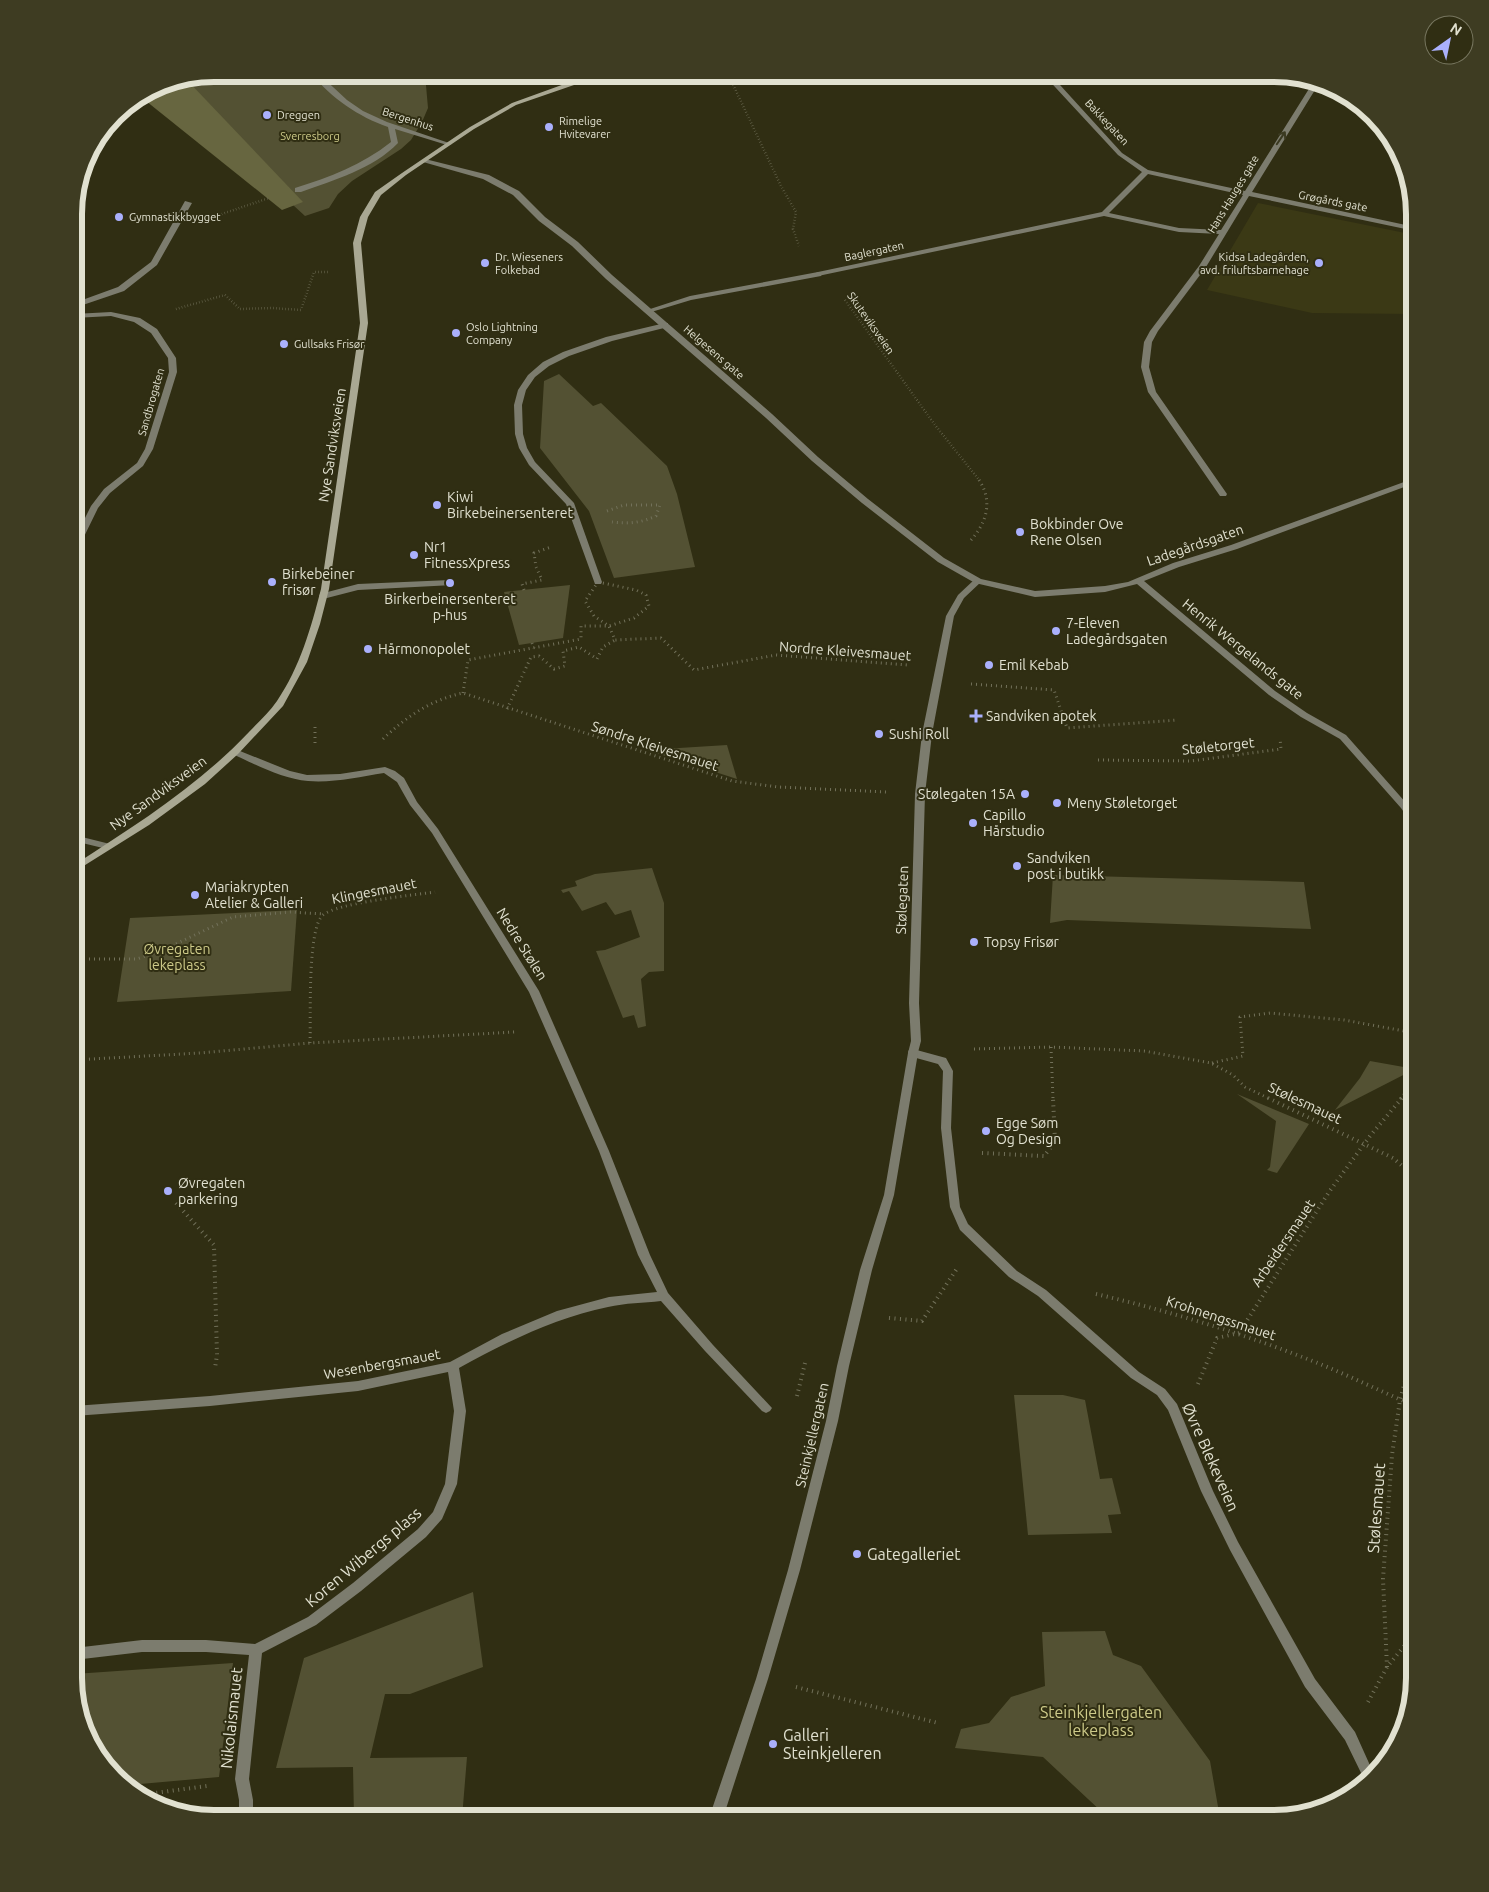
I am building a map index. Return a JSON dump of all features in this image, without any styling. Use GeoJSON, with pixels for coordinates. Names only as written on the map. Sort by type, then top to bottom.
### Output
{"type":"FeatureCollection","features":[{"type":"Feature","properties":{"kind":"main road","name":"Nye Sandviksveien"},"geometry":{"type":"LineString","coordinates":[[83,863],[106,846],[146,823],[202,782],[235,752],[280,704],[302,662],[316,624],[323,596],[364,323],[363,291],[356,243],[364,217],[378,194],[425,160],[514,104],[575,82]]}},
{"type":"Feature","properties":{"kind":"street","name":"Bergenhus"},"geometry":{"type":"LineString","coordinates":[[325,82],[349,105],[391,126],[450,144]]}},
{"type":"Feature","properties":{"kind":"street","name":"Bakkegaten"},"geometry":{"type":"LineString","coordinates":[[1054,83],[1120,154],[1146,172],[1247,195]]}},
{"type":"Feature","properties":{"kind":"street","name":"Hans Hauges gate"},"geometry":{"type":"LineString","coordinates":[[1223,494],[1152,392],[1145,367],[1148,342],[1154,331],[1202,267],[1247,195],[1268,157],[1312,88]]}},
{"type":"Feature","properties":{"kind":"street"},"geometry":{"type":"LineString","coordinates":[[298,190],[348,173],[379,156],[395,143],[391,126]]}},
{"type":"Feature","properties":{"kind":"street","name":"Helgesens gate"},"geometry":{"type":"LineString","coordinates":[[425,160],[486,177],[516,193],[769,416],[815,459],[865,501],[941,560],[978,581]]}},
{"type":"Feature","properties":{"kind":"street"},"geometry":{"type":"LineString","coordinates":[[1104,214],[1146,172]]}},
{"type":"Feature","properties":{"kind":"street","name":"Grøgårds gate"},"geometry":{"type":"LineString","coordinates":[[1247,195],[1406,227]]}},
{"type":"Feature","properties":{"kind":"street"},"geometry":{"type":"LineString","coordinates":[[83,303],[121,289],[154,263],[188,203]]}},
{"type":"Feature","properties":{"kind":"street","name":"Baglergaten"},"geometry":{"type":"LineString","coordinates":[[648,311],[690,298],[818,274],[1104,214],[1179,230],[1223,232]]}},
{"type":"Feature","properties":{"kind":"street","name":"Sandbrogaten"},"geometry":{"type":"LineString","coordinates":[[83,316],[112,314],[137,320],[154,331],[172,358],[173,372],[149,449],[140,464],[107,491],[94,508],[83,531]]}},
{"type":"Feature","properties":{"kind":"street"},"geometry":{"type":"LineString","coordinates":[[598,582],[570,503],[532,463],[523,448],[519,434],[518,414],[522,390],[532,375],[546,364],[566,354],[609,339],[665,325]]}},
{"type":"Feature","properties":{"kind":"street","name":"Ladegårdsgaten"},"geometry":{"type":"LineString","coordinates":[[978,581],[1035,594],[1105,589],[1130,584],[1406,483]]}},
{"type":"Feature","properties":{"kind":"street","name":"Henrik Wergelands gate"},"geometry":{"type":"LineString","coordinates":[[1137,580],[1272,693],[1304,716],[1343,737],[1406,811]]}},
{"type":"Feature","properties":{"kind":"street","name":"Stølegaten"},"geometry":{"type":"LineString","coordinates":[[913,1053],[916,1041],[914,1003],[920,794],[927,734],[938,669],[950,616],[961,597],[978,581]]}},
{"type":"Feature","properties":{"kind":"street"},"geometry":{"type":"LineString","coordinates":[[323,596],[358,587],[450,583]]}},
{"type":"Feature","properties":{"kind":"street","name":"Nedre Stølen"},"geometry":{"type":"LineString","coordinates":[[235,752],[287,773],[307,778],[340,777],[385,770],[401,780],[413,802],[435,831],[534,991],[604,1151],[644,1255],[664,1296]]}},
{"type":"Feature","properties":{"kind":"street"},"geometry":{"type":"LineString","coordinates":[[83,840],[106,846]]}},
{"type":"Feature","properties":{"kind":"street","name":"Øvre Blekeveien"},"geometry":{"type":"LineString","coordinates":[[913,1053],[942,1061],[948,1071],[946,1128],[955,1208],[964,1227],[1013,1274],[1042,1293],[1135,1375],[1161,1392],[1173,1406],[1207,1491],[1234,1546],[1310,1683],[1350,1736],[1366,1772]]}},
{"type":"Feature","properties":{"kind":"street","name":"Steinkjellergaten"},"geometry":{"type":"LineString","coordinates":[[719,1810],[762,1679],[796,1561],[832,1421],[866,1270],[889,1195],[913,1053]]}},
{"type":"Feature","properties":{"kind":"street"},"geometry":{"type":"LineString","coordinates":[[664,1296],[708,1348],[766,1408]]}},
{"type":"Feature","properties":{"kind":"street","name":"Wesenbergsmauet"},"geometry":{"type":"LineString","coordinates":[[82,1410],[210,1401],[358,1386],[453,1366],[506,1337],[557,1316],[609,1302],[664,1296]]}},
{"type":"Feature","properties":{"kind":"street","name":"Koren Wibergs plass"},"geometry":{"type":"LineString","coordinates":[[256,1650],[291,1633],[320,1615],[416,1538],[438,1515],[451,1484],[460,1411],[453,1366]]}},
{"type":"Feature","properties":{"kind":"street"},"geometry":{"type":"LineString","coordinates":[[82,1653],[142,1646],[206,1646],[256,1650]]}},
{"type":"Feature","properties":{"kind":"street","name":"Nikolaismauet"},"geometry":{"type":"LineString","coordinates":[[246,1810],[242,1781],[246,1728],[256,1650]]}},
{"type":"Feature","properties":{"kind":"path","name":"Skuteviksveien"},"geometry":{"type":"LineString","coordinates":[[732,82],[781,186],[796,212],[792,225],[794,237],[807,261],[850,306],[876,345],[984,488],[988,504],[985,519],[981,529],[965,545]]}},
{"type":"Feature","properties":{"kind":"path"},"geometry":{"type":"LineString","coordinates":[[218,216],[269,198]]}},
{"type":"Feature","properties":{"kind":"path"},"geometry":{"type":"LineString","coordinates":[[212,298],[226,295],[240,309],[273,308],[301,310],[314,272],[333,272]]}},
{"type":"Feature","properties":{"kind":"path"},"geometry":{"type":"LineString","coordinates":[[575,517],[598,515],[624,505],[660,505],[656,516],[644,523],[627,525],[611,522],[598,515]]}},
{"type":"Feature","properties":{"kind":"path"},"geometry":{"type":"LineString","coordinates":[[524,590],[522,584],[542,580],[536,567],[534,553],[559,544]]}},
{"type":"Feature","properties":{"kind":"path"},"geometry":{"type":"LineString","coordinates":[[410,715],[445,696],[463,693],[468,660],[581,639],[581,626],[609,626],[615,640],[603,647],[597,659],[579,647],[563,651],[565,666],[554,669],[539,656],[531,657],[507,709]]}},
{"type":"Feature","properties":{"kind":"path","name":"Nordre Kleivesmauet"},"geometry":{"type":"LineString","coordinates":[[615,640],[661,638],[694,670],[776,656],[894,663],[938,669]]}},
{"type":"Feature","properties":{"kind":"path"},"geometry":{"type":"LineString","coordinates":[[532,643],[534,648]]}},
{"type":"Feature","properties":{"kind":"path"},"geometry":{"type":"LineString","coordinates":[[967,684],[1054,690],[1067,728],[1178,720]]}},
{"type":"Feature","properties":{"kind":"path","name":"Søndre Kleivesmauet"},"geometry":{"type":"LineString","coordinates":[[463,693],[507,709],[732,781],[778,787],[894,792]]}},
{"type":"Feature","properties":{"kind":"path","name":"Støletorget"},"geometry":{"type":"LineString","coordinates":[[1098,760],[1191,761],[1281,749],[1278,716],[1304,716]]}},
{"type":"Feature","properties":{"kind":"path","name":"Klingesmauet"},"geometry":{"type":"LineString","coordinates":[[310,1043],[314,937],[319,918],[323,914],[339,907],[470,888]]}},
{"type":"Feature","properties":{"kind":"path"},"geometry":{"type":"LineString","coordinates":[[82,959],[136,960],[165,949],[233,917],[290,912],[323,914]]}},
{"type":"Feature","properties":{"kind":"path","name":"Stølesmauet"},"geometry":{"type":"LineString","coordinates":[[1211,1063],[1243,1056],[1240,1017],[1270,1012],[1344,1020],[1406,1031]]}},
{"type":"Feature","properties":{"kind":"path"},"geometry":{"type":"LineString","coordinates":[[82,1060],[200,1053],[310,1043],[530,1031],[553,1035]]}},
{"type":"Feature","properties":{"kind":"path"},"geometry":{"type":"LineString","coordinates":[[981,1153],[1044,1156],[1055,1142],[1051,1047]]}},
{"type":"Feature","properties":{"kind":"path","name":"Stølesmauet"},"geometry":{"type":"LineString","coordinates":[[967,1048],[1051,1047],[1144,1051],[1211,1063],[1233,1074],[1245,1087],[1364,1143],[1393,1158],[1406,1170]]}},
{"type":"Feature","properties":{"kind":"path","name":"Arbeidersmauet"},"geometry":{"type":"LineString","coordinates":[[1239,1333],[1252,1309],[1364,1143],[1406,1093]]}},
{"type":"Feature","properties":{"kind":"path"},"geometry":{"type":"LineString","coordinates":[[176,1203],[214,1245],[217,1355],[210,1401]]}},
{"type":"Feature","properties":{"kind":"path"},"geometry":{"type":"LineString","coordinates":[[892,1318],[922,1321],[959,1265],[982,1284],[1013,1274]]}},
{"type":"Feature","properties":{"kind":"path","name":"Krohnengssmauet"},"geometry":{"type":"LineString","coordinates":[[1087,1292],[1140,1304],[1239,1333],[1297,1355],[1406,1402]]}},
{"type":"Feature","properties":{"kind":"path"},"geometry":{"type":"LineString","coordinates":[[1173,1406],[1195,1393],[1217,1338],[1239,1333]]}},
{"type":"Feature","properties":{"kind":"path","name":"Stølesmauet"},"geometry":{"type":"LineString","coordinates":[[1406,1378],[1400,1400],[1392,1455],[1383,1579],[1387,1667],[1406,1644]]}},
{"type":"Feature","properties":{"kind":"path"},"geometry":{"type":"LineString","coordinates":[[762,1679],[938,1723]]}},
{"type":"Feature","properties":{"kind":"path"},"geometry":{"type":"LineString","coordinates":[[152,1793],[242,1781]]}},
{"type":"Feature","properties":{"kind":"shaded area"},"geometry":{"type":"Polygon","coordinates":[[[191,85],[303,202],[282,210],[147,101],[172,90],[191,85]]]}},
{"type":"Feature","properties":{"kind":"shaded area","name":"Kidsa Ladegården, avd. friluftsbarnehage"},"geometry":{"type":"Polygon","coordinates":[[[1258,203],[1406,233],[1406,314],[1312,313],[1207,290],[1258,203]]]}},
{"type":"Feature","properties":{"kind":"green space","name":"Sverresborg"},"geometry":{"type":"Polygon","coordinates":[[[215,82],[426,82],[428,108],[411,140],[401,149],[352,181],[338,194],[329,208],[305,216],[169,91],[189,85],[215,82]]]}},
{"type":"Feature","properties":{"kind":"green space"},"geometry":{"type":"Polygon","coordinates":[[[559,374],[593,406],[601,403],[667,466],[677,494],[695,567],[614,578],[589,511],[540,448],[544,381],[559,374]]]}},
{"type":"Feature","properties":{"kind":"green space"},"geometry":{"type":"Polygon","coordinates":[[[570,585],[563,638],[519,645],[504,592],[570,585]]]}},
{"type":"Feature","properties":{"kind":"green space"},"geometry":{"type":"Polygon","coordinates":[[[727,745],[737,779],[647,750],[727,745]]]}},
{"type":"Feature","properties":{"kind":"green space"},"geometry":{"type":"Polygon","coordinates":[[[652,868],[664,903],[664,971],[649,972],[641,979],[646,1026],[638,1028],[634,1015],[623,1018],[596,951],[605,950],[640,937],[631,910],[615,915],[606,902],[582,911],[569,891],[563,893],[561,890],[577,886],[575,881],[595,874],[652,868]]]}},
{"type":"Feature","properties":{"kind":"green space"},"geometry":{"type":"Polygon","coordinates":[[[1053,875],[1304,882],[1311,929],[1067,920],[1050,923],[1053,875]]]}},
{"type":"Feature","properties":{"kind":"green space","name":"Øvregaten lekeplass"},"geometry":{"type":"Polygon","coordinates":[[[297,910],[291,991],[117,1002],[130,918],[297,910]]]}},
{"type":"Feature","properties":{"kind":"green space"},"geometry":{"type":"Polygon","coordinates":[[[1370,1061],[1406,1067],[1406,1074],[1335,1110],[1360,1078],[1370,1061]]]}},
{"type":"Feature","properties":{"kind":"green space"},"geometry":{"type":"Polygon","coordinates":[[[1237,1094],[1309,1124],[1277,1173],[1267,1170],[1270,1167],[1276,1121],[1237,1094]]]}},
{"type":"Feature","properties":{"kind":"green space"},"geometry":{"type":"Polygon","coordinates":[[[1014,1395],[1063,1395],[1085,1400],[1100,1479],[1112,1478],[1121,1514],[1108,1515],[1112,1533],[1028,1535],[1014,1395]]]}},
{"type":"Feature","properties":{"kind":"green space"},"geometry":{"type":"Polygon","coordinates":[[[473,1592],[483,1667],[410,1694],[385,1694],[370,1758],[467,1757],[463,1810],[354,1810],[353,1767],[276,1768],[304,1658],[473,1592]]]}},
{"type":"Feature","properties":{"kind":"green space","name":"Steinkjellergaten lekeplass"},"geometry":{"type":"Polygon","coordinates":[[[1105,1631],[1113,1655],[1141,1666],[1210,1761],[1219,1810],[1100,1810],[1043,1757],[955,1748],[961,1729],[989,1723],[1011,1697],[1045,1686],[1042,1632],[1105,1631]]]}},
{"type":"Feature","properties":{"kind":"green space"},"geometry":{"type":"Polygon","coordinates":[[[233,1663],[219,1777],[137,1784],[115,1764],[100,1743],[87,1711],[82,1673],[233,1663]]]}},
{"type":"Feature","properties":{"kind":"place","name":"Dreggen"},"geometry":{"type":"Point","coordinates":[267,115]}},
{"type":"Feature","properties":{"kind":"place","name":"Rimelige Hvitevarer"},"geometry":{"type":"Point","coordinates":[549,127]}},
{"type":"Feature","properties":{"kind":"place","name":"Gymnastikkbygget"},"geometry":{"type":"Point","coordinates":[119,217]}},
{"type":"Feature","properties":{"kind":"place","name":"Dr. Wieseners Folkebad"},"geometry":{"type":"Point","coordinates":[485,263]}},
{"type":"Feature","properties":{"kind":"place","name":"Kidsa Ladegården, avd. friluftsbarnehage"},"geometry":{"type":"Point","coordinates":[1319,263]}},
{"type":"Feature","properties":{"kind":"place","name":"Oslo Lightning Company"},"geometry":{"type":"Point","coordinates":[456,333]}},
{"type":"Feature","properties":{"kind":"place","name":"Gullsaks Frisør"},"geometry":{"type":"Point","coordinates":[284,344]}},
{"type":"Feature","properties":{"kind":"place","name":"Kiwi Birkebeinersenteret"},"geometry":{"type":"Point","coordinates":[437,505]}},
{"type":"Feature","properties":{"kind":"place","name":"Bokbinder Ove Rene Olsen"},"geometry":{"type":"Point","coordinates":[1020,532]}},
{"type":"Feature","properties":{"kind":"place","name":"Nr1 FitnessXpress"},"geometry":{"type":"Point","coordinates":[414,555]}},
{"type":"Feature","properties":{"kind":"place","name":"Birkebeiner frisør"},"geometry":{"type":"Point","coordinates":[272,582]}},
{"type":"Feature","properties":{"kind":"place","name":"Birkerbeinersenteret p-hus"},"geometry":{"type":"Point","coordinates":[450,583]}},
{"type":"Feature","properties":{"kind":"place","name":"7-Eleven Ladegårdsgaten"},"geometry":{"type":"Point","coordinates":[1056,631]}},
{"type":"Feature","properties":{"kind":"place","name":"Hårmonopolet"},"geometry":{"type":"Point","coordinates":[368,649]}},
{"type":"Feature","properties":{"kind":"place","name":"Emil Kebab"},"geometry":{"type":"Point","coordinates":[989,665]}},
{"type":"Feature","properties":{"kind":"place","name":"Sandviken apotek"},"geometry":{"type":"Point","coordinates":[976,716]}},
{"type":"Feature","properties":{"kind":"place","name":"Sushi Roll"},"geometry":{"type":"Point","coordinates":[879,734]}},
{"type":"Feature","properties":{"kind":"place","name":"Stølegaten 15A"},"geometry":{"type":"Point","coordinates":[1025,794]}},
{"type":"Feature","properties":{"kind":"place","name":"Meny Støletorget"},"geometry":{"type":"Point","coordinates":[1057,803]}},
{"type":"Feature","properties":{"kind":"place","name":"Capillo Hårstudio"},"geometry":{"type":"Point","coordinates":[973,823]}},
{"type":"Feature","properties":{"kind":"place","name":"Sandviken post i butikk"},"geometry":{"type":"Point","coordinates":[1017,866]}},
{"type":"Feature","properties":{"kind":"place","name":"Mariakrypten Atelier & Galleri"},"geometry":{"type":"Point","coordinates":[195,895]}},
{"type":"Feature","properties":{"kind":"place","name":"Topsy Frisør"},"geometry":{"type":"Point","coordinates":[974,942]}},
{"type":"Feature","properties":{"kind":"place","name":"Egge Søm Og Design"},"geometry":{"type":"Point","coordinates":[986,1131]}},
{"type":"Feature","properties":{"kind":"place","name":"Øvregaten parkering"},"geometry":{"type":"Point","coordinates":[168,1191]}},
{"type":"Feature","properties":{"kind":"place","name":"Gategalleriet"},"geometry":{"type":"Point","coordinates":[857,1554]}},
{"type":"Feature","properties":{"kind":"place","name":"Galleri Steinkjelleren"},"geometry":{"type":"Point","coordinates":[773,1744]}}]}
